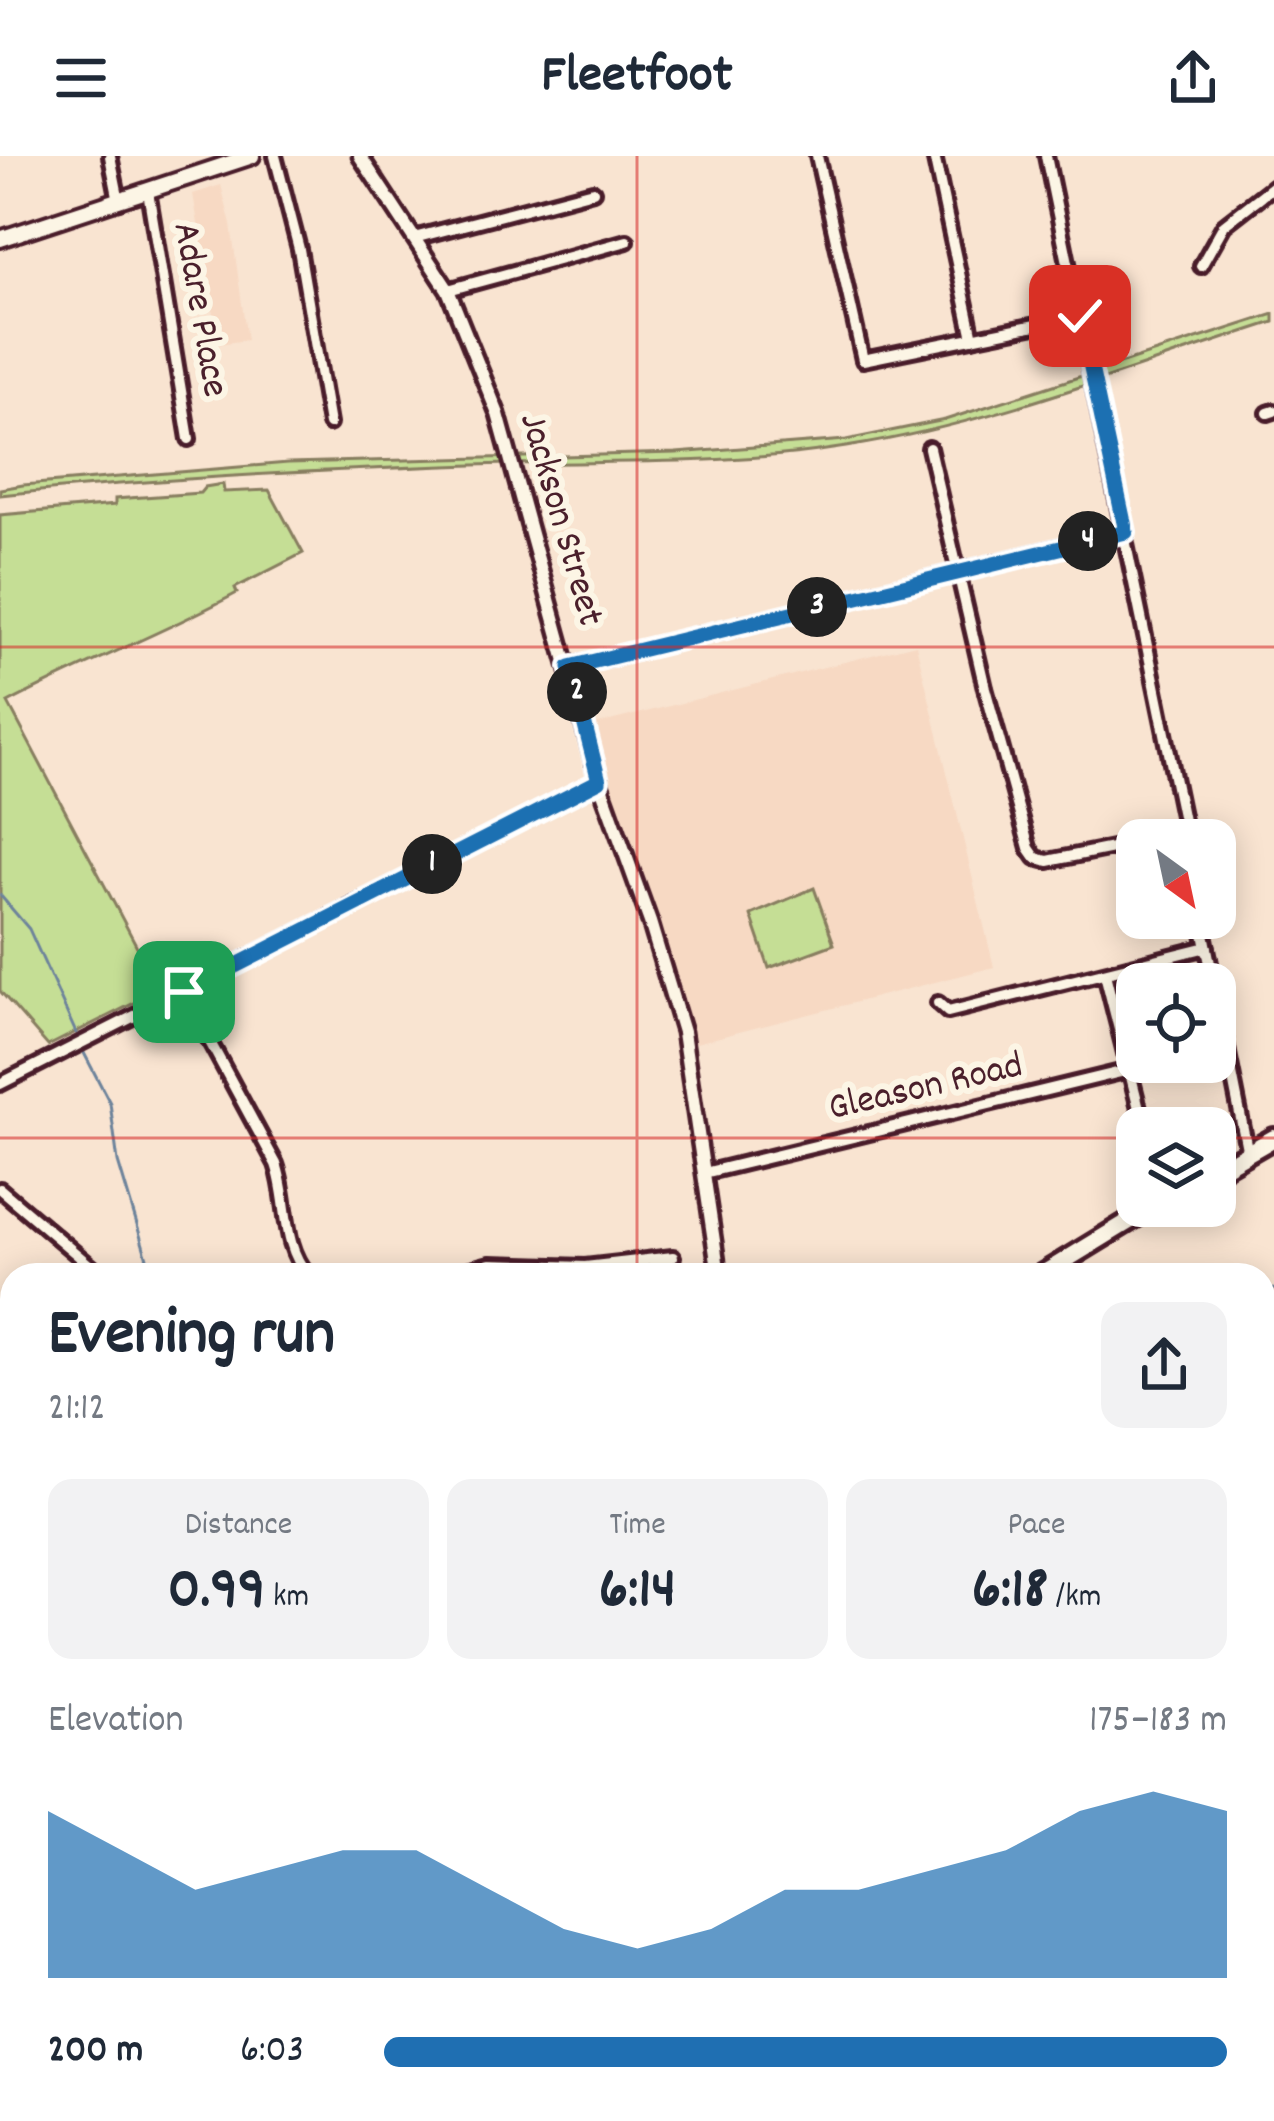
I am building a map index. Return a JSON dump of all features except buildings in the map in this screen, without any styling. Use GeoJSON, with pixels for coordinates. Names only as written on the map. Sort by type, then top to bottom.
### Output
{"type":"FeatureCollection","features":[{"type":"Feature","properties":{"kind":"main road"},"geometry":{"type":"LineString","coordinates":[[0,239],[252,156]]}},
{"type":"Feature","properties":{"kind":"main road"},"geometry":{"type":"LineString","coordinates":[[1236,1161],[1274,1138]]}},
{"type":"Feature","properties":{"kind":"main road"},"geometry":{"type":"LineString","coordinates":[[1061,1263],[1120,1227]]}},
{"type":"Feature","properties":{"kind":"street"},"geometry":{"type":"LineString","coordinates":[[110,156],[119,201]]}},
{"type":"Feature","properties":{"kind":"street"},"geometry":{"type":"LineString","coordinates":[[275,156],[299,249],[328,424]]}},
{"type":"Feature","properties":{"kind":"street","name":"Jackson Street"},"geometry":{"type":"LineString","coordinates":[[360,156],[448,290],[474,347],[517,473],[599,781],[682,1025],[717,1263]]}},
{"type":"Feature","properties":{"kind":"street"},"geometry":{"type":"LineString","coordinates":[[818,156],[863,360],[1080,316]]}},
{"type":"Feature","properties":{"kind":"street"},"geometry":{"type":"LineString","coordinates":[[934,156],[973,338]]}},
{"type":"Feature","properties":{"kind":"street"},"geometry":{"type":"LineString","coordinates":[[1046,156],[1183,819]]}},
{"type":"Feature","properties":{"kind":"street"},"geometry":{"type":"LineString","coordinates":[[1201,266],[1224,225],[1274,186]]}},
{"type":"Feature","properties":{"kind":"street","name":"Adare Place"},"geometry":{"type":"LineString","coordinates":[[148,191],[189,439]]}},
{"type":"Feature","properties":{"kind":"street"},"geometry":{"type":"LineString","coordinates":[[414,238],[592,191]]}},
{"type":"Feature","properties":{"kind":"street"},"geometry":{"type":"LineString","coordinates":[[448,290],[627,241]]}},
{"type":"Feature","properties":{"kind":"street"},"geometry":{"type":"LineString","coordinates":[[929,448],[1025,841],[1032,854],[1048,861],[1116,847]]}},
{"type":"Feature","properties":{"kind":"street"},"geometry":{"type":"LineString","coordinates":[[570,667],[1126,532]]}},
{"type":"Feature","properties":{"kind":"street"},"geometry":{"type":"LineString","coordinates":[[0,1084],[599,781]]}},
{"type":"Feature","properties":{"kind":"street"},"geometry":{"type":"LineString","coordinates":[[1206,939],[1210,963]]}},
{"type":"Feature","properties":{"kind":"street"},"geometry":{"type":"LineString","coordinates":[[938,1003],[948,1012],[1207,947]]}},
{"type":"Feature","properties":{"kind":"street"},"geometry":{"type":"LineString","coordinates":[[1105,974],[1116,1016]]}},
{"type":"Feature","properties":{"kind":"street"},"geometry":{"type":"LineString","coordinates":[[184,992],[276,1164],[290,1244],[301,1263]]}},
{"type":"Feature","properties":{"kind":"street","name":"Gleason Road"},"geometry":{"type":"LineString","coordinates":[[704,1173],[1116,1073]]}},
{"type":"Feature","properties":{"kind":"street"},"geometry":{"type":"LineString","coordinates":[[1230,1083],[1248,1154]]}},
{"type":"Feature","properties":{"kind":"street"},"geometry":{"type":"LineString","coordinates":[[0,1189],[87,1263]]}},
{"type":"Feature","properties":{"kind":"street"},"geometry":{"type":"LineString","coordinates":[[617,1263],[673,1257]]}},
{"type":"Feature","properties":{"kind":"shaded area"},"geometry":{"type":"Polygon","coordinates":[[[221,185],[247,340],[218,344],[193,194],[221,185]]]}},
{"type":"Feature","properties":{"kind":"shaded area"},"geometry":{"type":"Polygon","coordinates":[[[916,644],[994,967],[696,1043],[594,725],[916,644]]]}},
{"type":"Feature","properties":{"kind":"green space"},"geometry":{"type":"Polygon","coordinates":[[[1274,314],[1274,322],[1062,393],[901,437],[804,453],[254,475],[0,495],[0,489],[23,485],[288,463],[676,453],[846,440],[945,420],[1274,314]]]}},
{"type":"Feature","properties":{"kind":"green space"},"geometry":{"type":"Polygon","coordinates":[[[223,484],[224,492],[269,490],[303,553],[235,588],[237,593],[209,608],[8,703],[160,990],[48,1046],[0,991],[0,515],[115,505],[115,499],[200,493],[205,487],[223,484]]]}},
{"type":"Feature","properties":{"kind":"green space"},"geometry":{"type":"Polygon","coordinates":[[[814,888],[834,944],[769,968],[751,915],[814,888]]]}},
{"type":"Feature","properties":{"kind":"waterway"},"geometry":{"type":"LineString","coordinates":[[0,895],[29,929],[76,1033]]}},
{"type":"Feature","properties":{"kind":"waterway"},"geometry":{"type":"LineString","coordinates":[[83,1051],[110,1103],[118,1162],[148,1263]]}},
{"type":"Feature","properties":{"kind":"route"},"geometry":{"type":"LineString","coordinates":[[184,992],[599,781],[570,667],[1126,532],[1080,316]]}}]}
